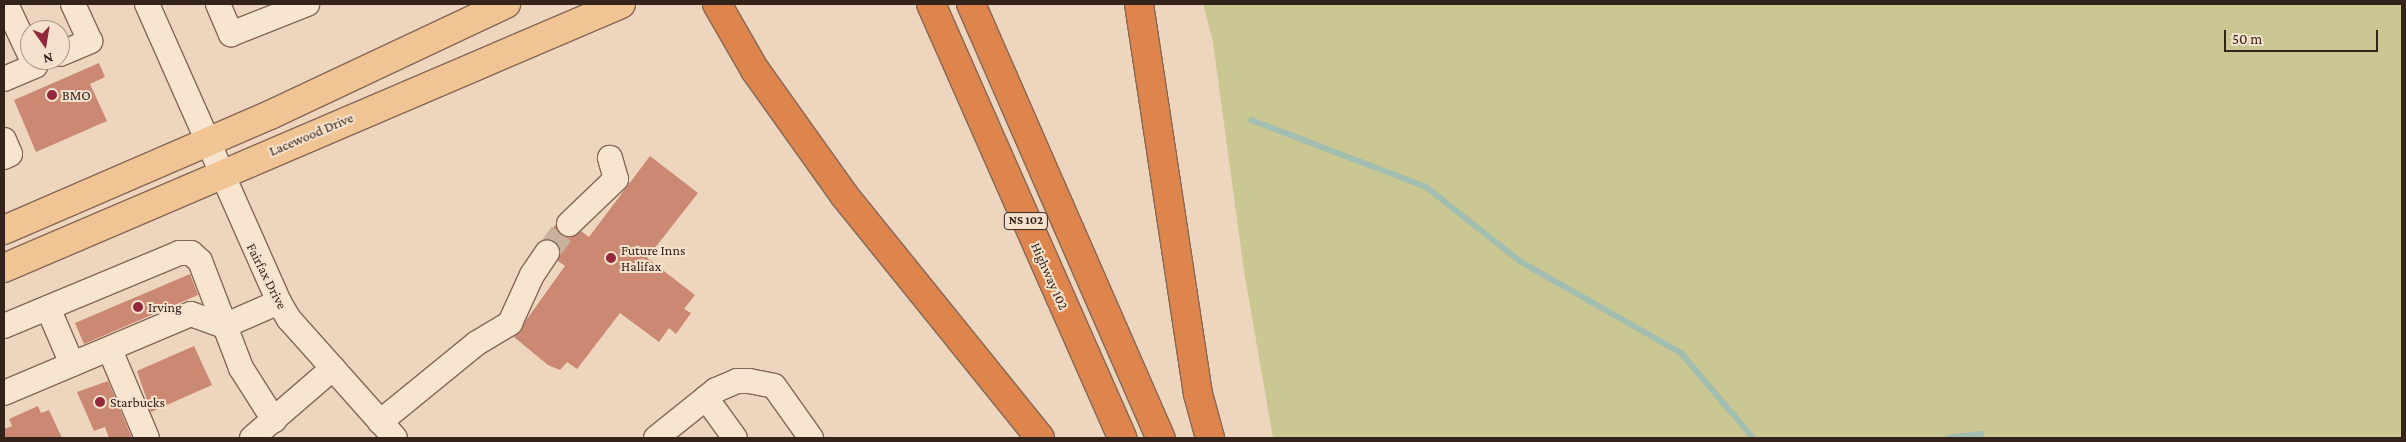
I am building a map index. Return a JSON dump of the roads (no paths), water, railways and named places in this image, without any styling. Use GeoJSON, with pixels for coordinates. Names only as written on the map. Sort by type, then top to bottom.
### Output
{"type":"FeatureCollection","features":[{"type":"Feature","properties":{"kind":"highway"},"geometry":{"type":"LineString","coordinates":[[717,4],[755,70],[844,195],[1040,438]]}},
{"type":"Feature","properties":{"kind":"highway","name":"Highway 102"},"geometry":{"type":"LineString","coordinates":[[931,4],[1122,438]]}},
{"type":"Feature","properties":{"kind":"highway","name":"NS 102"},"geometry":{"type":"LineString","coordinates":[[971,4],[1161,438]]}},
{"type":"Feature","properties":{"kind":"highway"},"geometry":{"type":"LineString","coordinates":[[1139,4],[1198,394],[1210,438]]}},
{"type":"Feature","properties":{"kind":"main road"},"geometry":{"type":"LineString","coordinates":[[4,230],[207,142],[506,4]]}},
{"type":"Feature","properties":{"kind":"main road","name":"Lacewood Drive"},"geometry":{"type":"LineString","coordinates":[[4,268],[220,173],[621,4]]}},
{"type":"Feature","properties":{"kind":"street"},"geometry":{"type":"LineString","coordinates":[[6,4],[20,30]]}},
{"type":"Feature","properties":{"kind":"street"},"geometry":{"type":"LineString","coordinates":[[70,50],[90,41],[73,4]]}},
{"type":"Feature","properties":{"kind":"street","name":"Fairfax Drive"},"geometry":{"type":"LineString","coordinates":[[147,4],[278,302],[387,430]]}},
{"type":"Feature","properties":{"kind":"street"},"geometry":{"type":"LineString","coordinates":[[218,4],[231,34],[307,4]]}},
{"type":"Feature","properties":{"kind":"street"},"geometry":{"type":"LineString","coordinates":[[4,79],[20,70]]}},
{"type":"Feature","properties":{"kind":"street"},"geometry":{"type":"LineString","coordinates":[[4,140],[10,154],[4,157]]}},
{"type":"Feature","properties":{"kind":"street"},"geometry":{"type":"LineString","coordinates":[[569,224],[616,179],[610,158]]}},
{"type":"Feature","properties":{"kind":"street"},"geometry":{"type":"LineString","coordinates":[[4,326],[179,253],[191,253],[200,261],[241,368],[274,420]]}},
{"type":"Feature","properties":{"kind":"street"},"geometry":{"type":"LineString","coordinates":[[387,430],[477,343],[510,323],[532,275],[547,254]]}},
{"type":"Feature","properties":{"kind":"street"},"geometry":{"type":"LineString","coordinates":[[4,393],[110,350],[190,314],[224,326],[278,302]]}},
{"type":"Feature","properties":{"kind":"street"},"geometry":{"type":"LineString","coordinates":[[48,308],[72,364]]}},
{"type":"Feature","properties":{"kind":"street"},"geometry":{"type":"LineString","coordinates":[[110,350],[147,438]]}},
{"type":"Feature","properties":{"kind":"street"},"geometry":{"type":"LineString","coordinates":[[252,438],[333,368]]}},
{"type":"Feature","properties":{"kind":"street"},"geometry":{"type":"LineString","coordinates":[[656,438],[706,398],[737,381],[774,386],[811,438]]}},
{"type":"Feature","properties":{"kind":"street"},"geometry":{"type":"LineString","coordinates":[[706,398],[735,438]]}},
{"type":"Feature","properties":{"kind":"waterway"},"geometry":{"type":"LineString","coordinates":[[1251,120],[1426,187],[1521,262],[1681,353],[1753,438]]}},
{"type":"Feature","properties":{"kind":"waterway"},"geometry":{"type":"LineString","coordinates":[[1948,438],[1981,434],[1981,438]]}},
{"type":"Feature","properties":{"kind":"tunnel"},"geometry":{"type":"LineString","coordinates":[[547,253],[569,224]]}},
{"type":"Feature","properties":{"kind":"place","name":"BMO"},"geometry":{"type":"Point","coordinates":[52,95]}},
{"type":"Feature","properties":{"kind":"place","name":"Future Inns Halifax"},"geometry":{"type":"Point","coordinates":[611,258]}},
{"type":"Feature","properties":{"kind":"place","name":"Irving"},"geometry":{"type":"Point","coordinates":[138,307]}},
{"type":"Feature","properties":{"kind":"place","name":"Starbucks"},"geometry":{"type":"Point","coordinates":[100,402]}}]}
